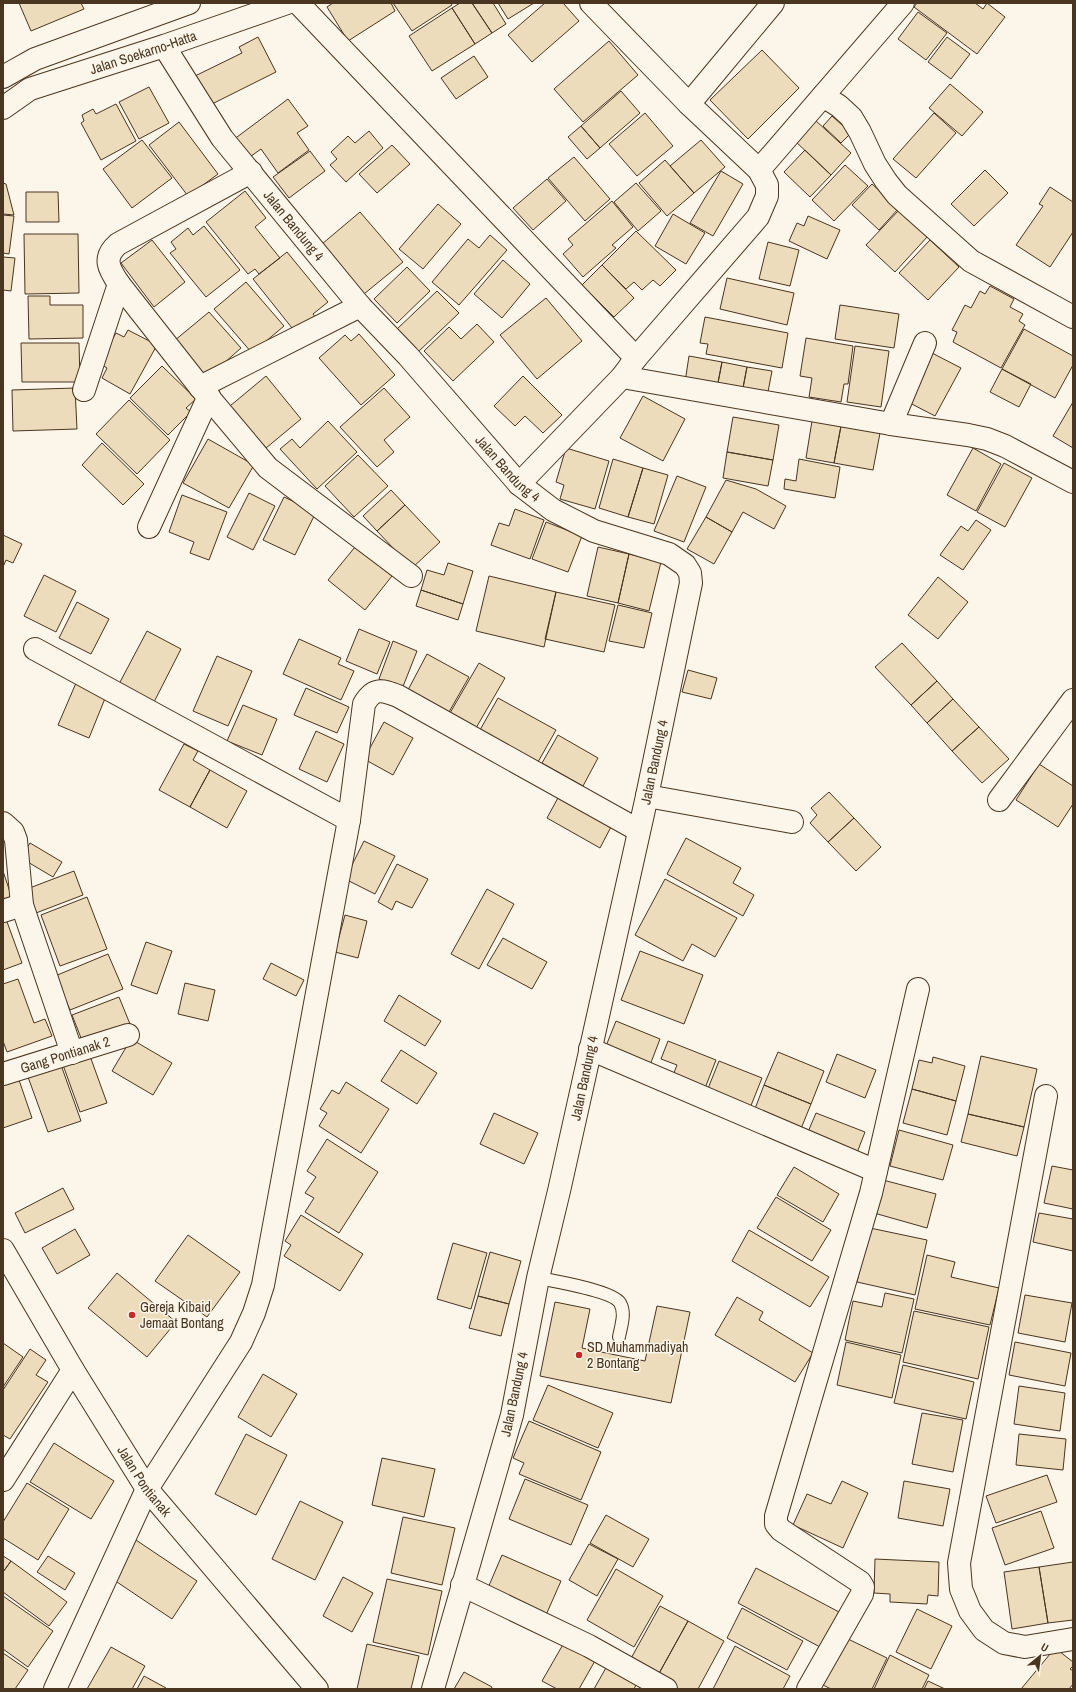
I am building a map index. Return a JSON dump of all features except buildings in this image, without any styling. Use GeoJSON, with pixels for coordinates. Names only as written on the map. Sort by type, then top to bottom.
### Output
{"type":"FeatureCollection","features":[{"type":"Feature","properties":{"kind":"street","name":"Jalan Soekarno-Hatta"},"geometry":{"type":"LineString","coordinates":[[3,77],[35,59],[189,3]]}},
{"type":"Feature","properties":{"kind":"street","name":"Jalan Soekarno-Hatta"},"geometry":{"type":"LineString","coordinates":[[3,108],[30,88],[164,46],[287,3]]}},
{"type":"Feature","properties":{"kind":"street"},"geometry":{"type":"LineString","coordinates":[[298,3],[636,358]]}},
{"type":"Feature","properties":{"kind":"street"},"geometry":{"type":"LineString","coordinates":[[519,484],[622,377],[636,358],[758,217],[767,196],[766,185],[759,170],[689,104],[591,3]]}},
{"type":"Feature","properties":{"kind":"street"},"geometry":{"type":"LineString","coordinates":[[689,104],[773,3]]}},
{"type":"Feature","properties":{"kind":"street"},"geometry":{"type":"LineString","coordinates":[[759,170],[903,3]]}},
{"type":"Feature","properties":{"kind":"street","name":"Jalan Bandung 4"},"geometry":{"type":"LineString","coordinates":[[164,46],[222,138],[360,306],[408,356],[519,484],[553,510],[574,522],[609,537],[669,554],[682,562],[690,573],[691,583],[647,796],[638,830],[560,1191],[538,1278],[512,1415],[433,1689]]}},
{"type":"Feature","properties":{"kind":"street"},"geometry":{"type":"LineString","coordinates":[[823,96],[839,106],[850,117],[860,132],[875,164],[897,195],[971,261],[1073,317]]}},
{"type":"Feature","properties":{"kind":"street"},"geometry":{"type":"LineString","coordinates":[[251,172],[118,244],[112,249],[108,256],[111,271],[119,284],[204,391],[268,468],[411,576]]}},
{"type":"Feature","properties":{"kind":"street"},"geometry":{"type":"LineString","coordinates":[[84,390],[119,284]]}},
{"type":"Feature","properties":{"kind":"street"},"geometry":{"type":"LineString","coordinates":[[149,527],[204,391],[360,306]]}},
{"type":"Feature","properties":{"kind":"street"},"geometry":{"type":"LineString","coordinates":[[891,424],[924,343]]}},
{"type":"Feature","properties":{"kind":"street"},"geometry":{"type":"LineString","coordinates":[[622,377],[891,424],[987,439],[1005,446],[1073,482]]}},
{"type":"Feature","properties":{"kind":"street"},"geometry":{"type":"LineString","coordinates":[[35,649],[349,820]]}},
{"type":"Feature","properties":{"kind":"street"},"geometry":{"type":"LineString","coordinates":[[55,1689],[147,1489],[241,1342],[254,1313],[263,1285],[349,820],[364,704],[368,696],[383,690],[398,696],[638,830]]}},
{"type":"Feature","properties":{"kind":"street"},"geometry":{"type":"LineString","coordinates":[[1000,800],[1073,700]]}},
{"type":"Feature","properties":{"kind":"street"},"geometry":{"type":"LineString","coordinates":[[647,796],[792,822]]}},
{"type":"Feature","properties":{"kind":"street"},"geometry":{"type":"LineString","coordinates":[[3,823],[13,832],[16,840],[12,908],[72,1053]]}},
{"type":"Feature","properties":{"kind":"street"},"geometry":{"type":"LineString","coordinates":[[809,1689],[862,1594],[863,1587],[860,1582],[781,1530],[776,1524],[776,1516],[876,1171],[918,989]]}},
{"type":"Feature","properties":{"kind":"street","name":"Gang Pontianak 2"},"geometry":{"type":"LineString","coordinates":[[3,1074],[128,1035]]}},
{"type":"Feature","properties":{"kind":"street"},"geometry":{"type":"LineString","coordinates":[[590,1049],[876,1171]]}},
{"type":"Feature","properties":{"kind":"street"},"geometry":{"type":"LineString","coordinates":[[1046,1096],[959,1563],[961,1588],[970,1611],[984,1630],[1004,1643],[1025,1647],[1072,1640]]}},
{"type":"Feature","properties":{"kind":"street","name":"Jalan Pontianak"},"geometry":{"type":"LineString","coordinates":[[3,1250],[73,1370],[147,1489],[317,1689]]}},
{"type":"Feature","properties":{"kind":"street"},"geometry":{"type":"LineString","coordinates":[[3,1480],[73,1370]]}},
{"type":"Feature","properties":{"kind":"street"},"geometry":{"type":"LineString","coordinates":[[462,1585],[589,1646],[666,1689]]}},
{"type":"Feature","properties":{"kind":"lane"},"geometry":{"type":"LineString","coordinates":[[538,1278],[597,1292],[616,1299],[620,1303],[623,1315],[619,1337]]}},
{"type":"Feature","properties":{"kind":"place","name":"Gereja Kibaid Jemaat Bontang"},"geometry":{"type":"Point","coordinates":[132,1315]}},
{"type":"Feature","properties":{"kind":"place","name":"SD Muhammadiyah 2 Bontang"},"geometry":{"type":"Point","coordinates":[579,1355]}}]}
